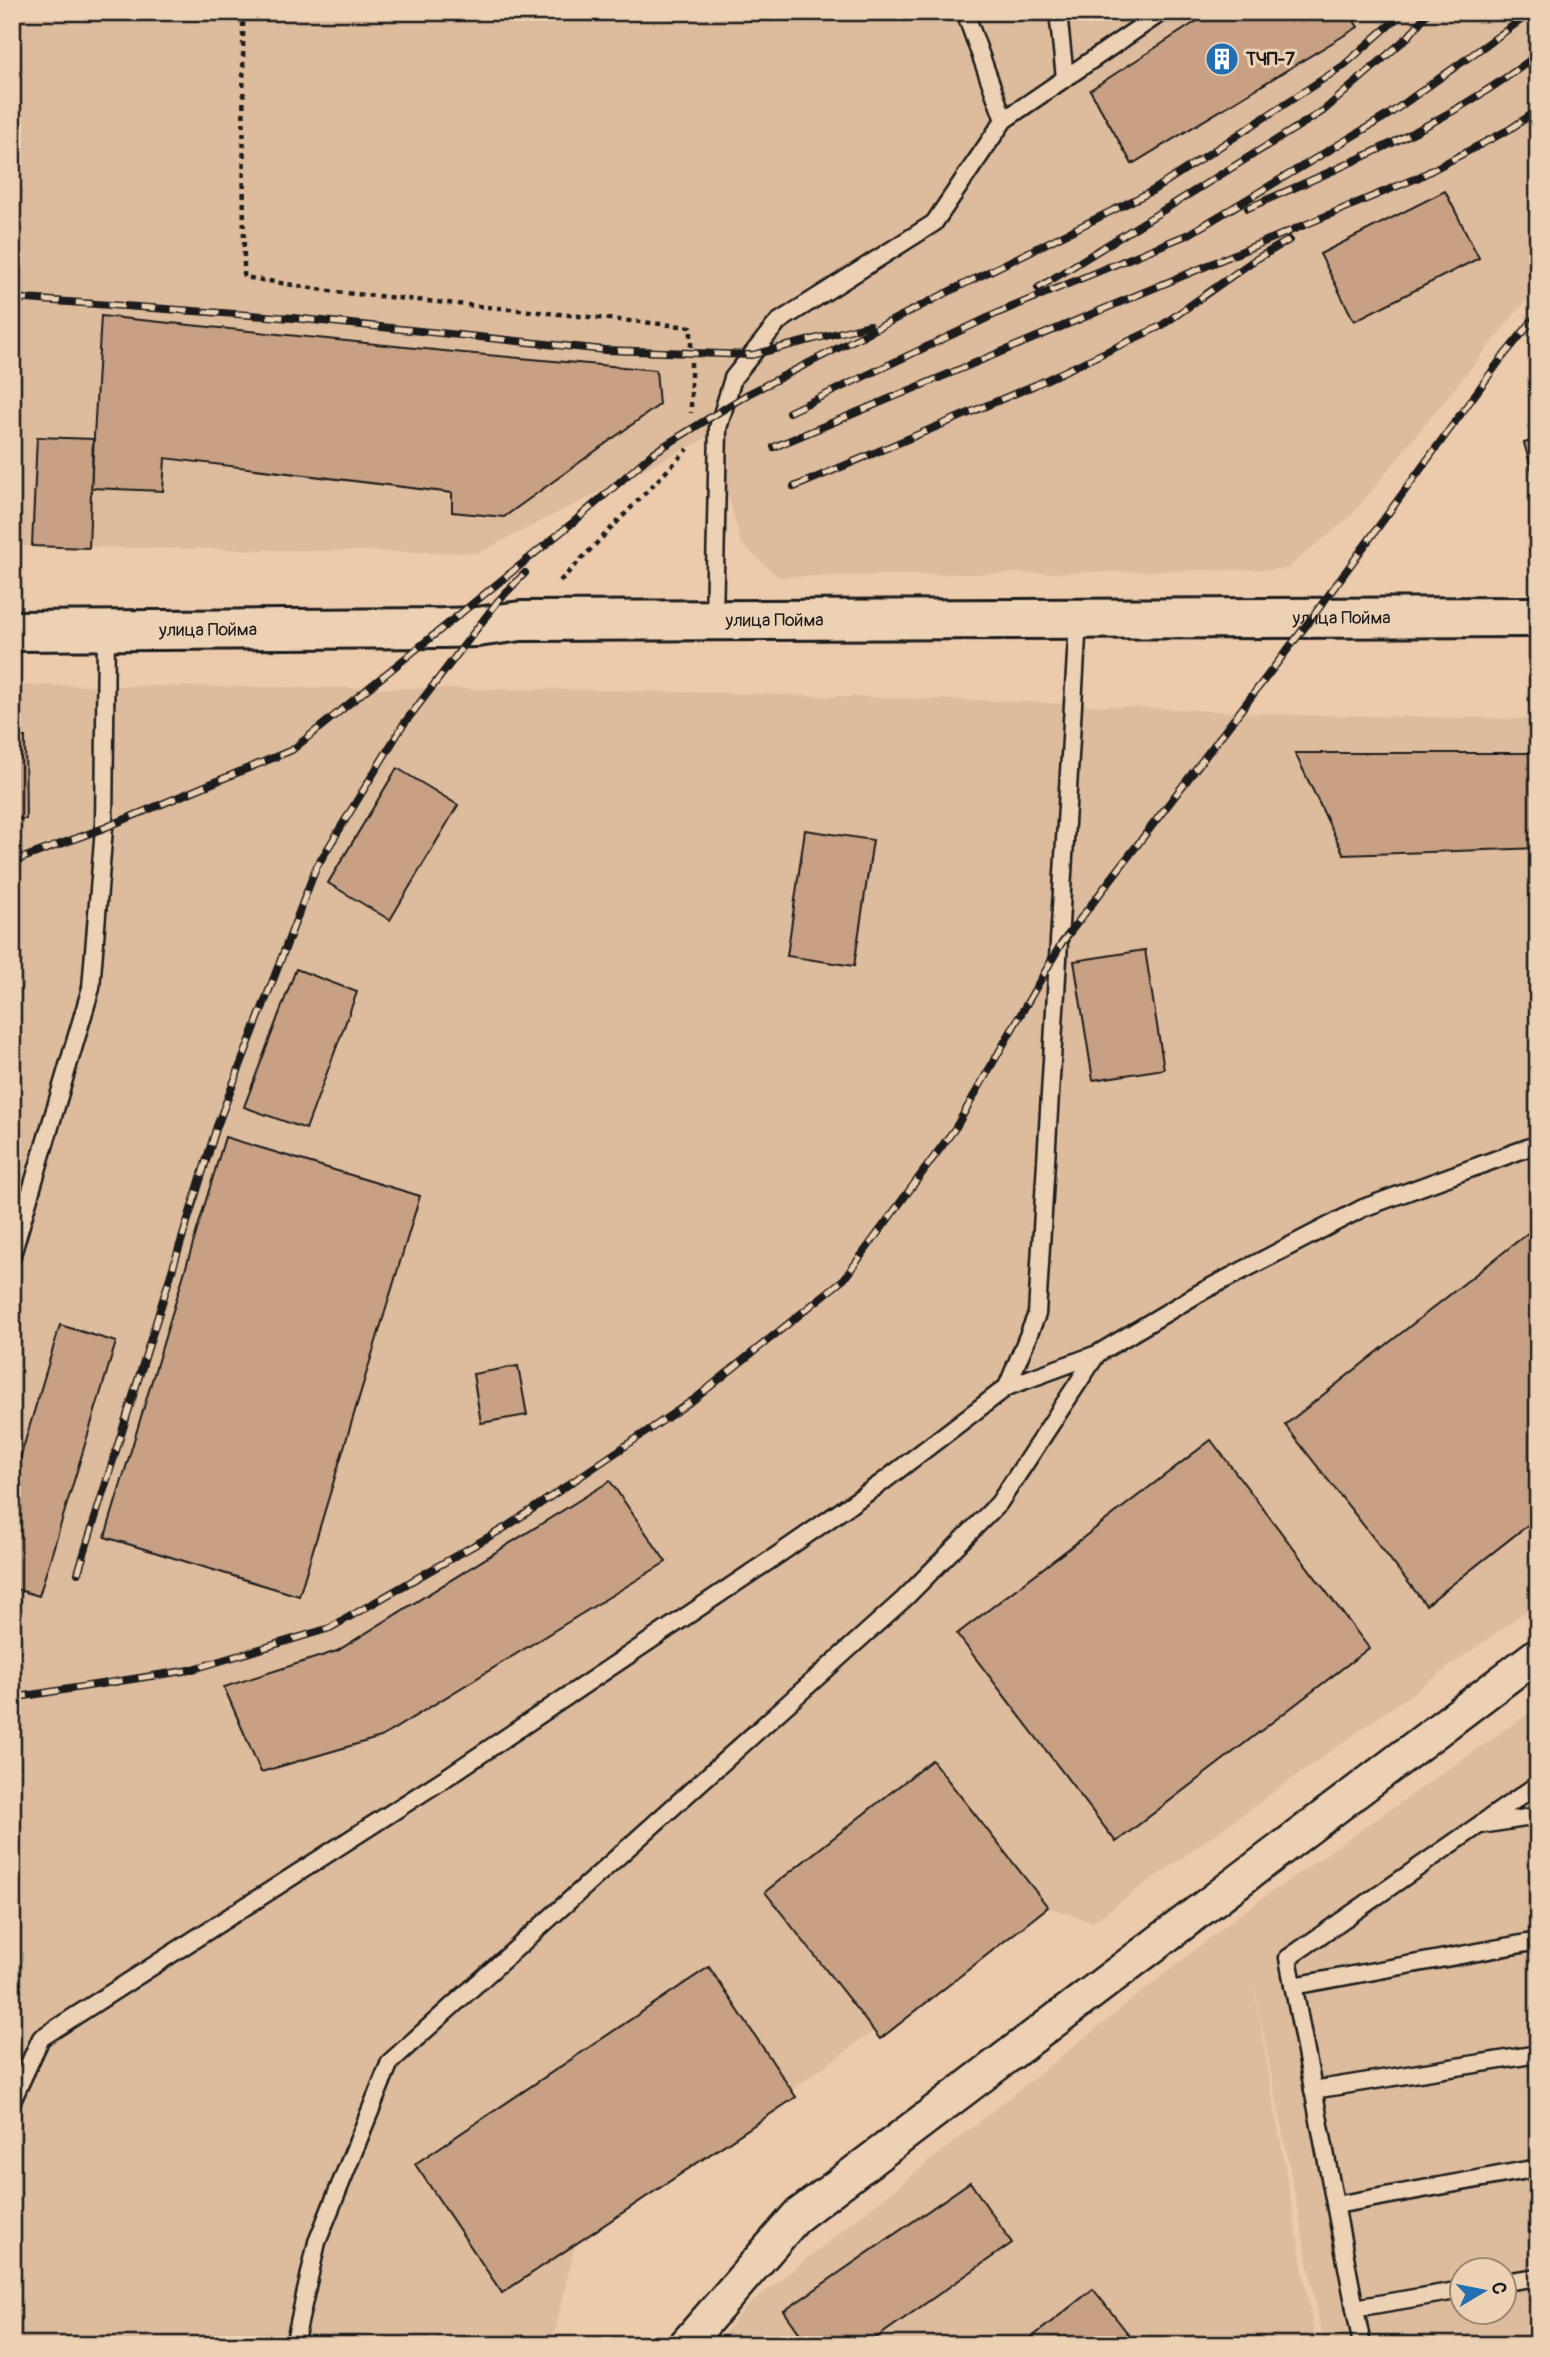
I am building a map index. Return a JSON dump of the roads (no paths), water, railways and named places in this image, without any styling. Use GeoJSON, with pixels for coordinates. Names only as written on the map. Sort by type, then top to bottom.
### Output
{"type":"FeatureCollection","features":[{"type":"Feature","properties":{"kind":"main road","name":"улица Пойма"},"geometry":{"type":"LineString","coordinates":[[12,631],[443,628],[521,621],[1538,617]]}},
{"type":"Feature","properties":{"kind":"street"},"geometry":{"type":"LineString","coordinates":[[685,2345],[797,2216],[1538,1654]]}},
{"type":"Feature","properties":{"kind":"lane"},"geometry":{"type":"LineString","coordinates":[[965,12],[1004,120]]}},
{"type":"Feature","properties":{"kind":"lane"},"geometry":{"type":"LineString","coordinates":[[1058,12],[1065,78]]}},
{"type":"Feature","properties":{"kind":"lane"},"geometry":{"type":"LineString","coordinates":[[714,621],[719,428],[733,378],[778,322],[934,223],[1004,120],[1162,12]]}},
{"type":"Feature","properties":{"kind":"lane"},"geometry":{"type":"LineString","coordinates":[[1007,1387],[1037,1314],[1077,620]]}},
{"type":"Feature","properties":{"kind":"lane"},"geometry":{"type":"LineString","coordinates":[[12,1255],[91,988],[104,828],[106,631]]}},
{"type":"Feature","properties":{"kind":"lane"},"geometry":{"type":"LineString","coordinates":[[12,2101],[41,2038],[450,1775],[756,1570],[880,1483],[1007,1387],[1097,1354],[1201,1292],[1363,1208],[1538,1144]]}},
{"type":"Feature","properties":{"kind":"lane"},"geometry":{"type":"LineString","coordinates":[[294,2345],[317,2242],[390,2062],[914,1589],[999,1503],[1097,1354]]}},
{"type":"Feature","properties":{"kind":"lane"},"geometry":{"type":"LineString","coordinates":[[1362,2345],[1288,1958],[1538,1783]]}},
{"type":"Feature","properties":{"kind":"lane"},"geometry":{"type":"LineString","coordinates":[[1477,1826],[1538,1816]]}},
{"type":"Feature","properties":{"kind":"lane"},"geometry":{"type":"LineString","coordinates":[[1293,1986],[1538,1941]]}},
{"type":"Feature","properties":{"kind":"lane"},"geometry":{"type":"LineString","coordinates":[[1313,2090],[1538,2054]]}},
{"type":"Feature","properties":{"kind":"lane"},"geometry":{"type":"LineString","coordinates":[[1335,2205],[1538,2168]]}},
{"type":"Feature","properties":{"kind":"lane"},"geometry":{"type":"LineString","coordinates":[[1518,2280],[1538,2277]]}},
{"type":"Feature","properties":{"kind":"lane"},"geometry":{"type":"LineString","coordinates":[[1355,2308],[1448,2292]]}},
{"type":"Feature","properties":{"kind":"railway"},"geometry":{"type":"LineString","coordinates":[[12,862],[104,828],[292,750],[576,520],[653,453],[748,394],[1152,191],[1343,66],[1404,12]]}},
{"type":"Feature","properties":{"kind":"railway"},"geometry":{"type":"LineString","coordinates":[[1038,288],[1323,111],[1409,36],[1428,12]]}},
{"type":"Feature","properties":{"kind":"railway"},"geometry":{"type":"LineString","coordinates":[[789,412],[1000,312],[1189,234],[1388,115],[1532,12]]}},
{"type":"Feature","properties":{"kind":"railway"},"geometry":{"type":"LineString","coordinates":[[1248,208],[1361,158],[1435,121],[1470,101],[1538,54]]}},
{"type":"Feature","properties":{"kind":"railway"},"geometry":{"type":"LineString","coordinates":[[774,447],[1419,177],[1510,129],[1538,110]]}},
{"type":"Feature","properties":{"kind":"railway"},"geometry":{"type":"LineString","coordinates":[[794,487],[1035,385],[1161,326],[1253,261],[1289,240]]}},
{"type":"Feature","properties":{"kind":"railway"},"geometry":{"type":"LineString","coordinates":[[12,298],[293,318],[605,350],[752,355],[869,325]]}},
{"type":"Feature","properties":{"kind":"railway"},"geometry":{"type":"LineString","coordinates":[[12,1698],[190,1670],[330,1628],[506,1527],[696,1398],[844,1279],[956,1127],[1061,944],[1311,619],[1501,359],[1538,314]]}},
{"type":"Feature","properties":{"kind":"railway"},"geometry":{"type":"LineString","coordinates":[[78,1573],[217,1126],[316,868],[403,725],[498,601],[525,573]]}},
{"type":"Feature","properties":{"kind":"place","name":"ТЧП-7"},"geometry":{"type":"Point","coordinates":[1222,59]}}]}
